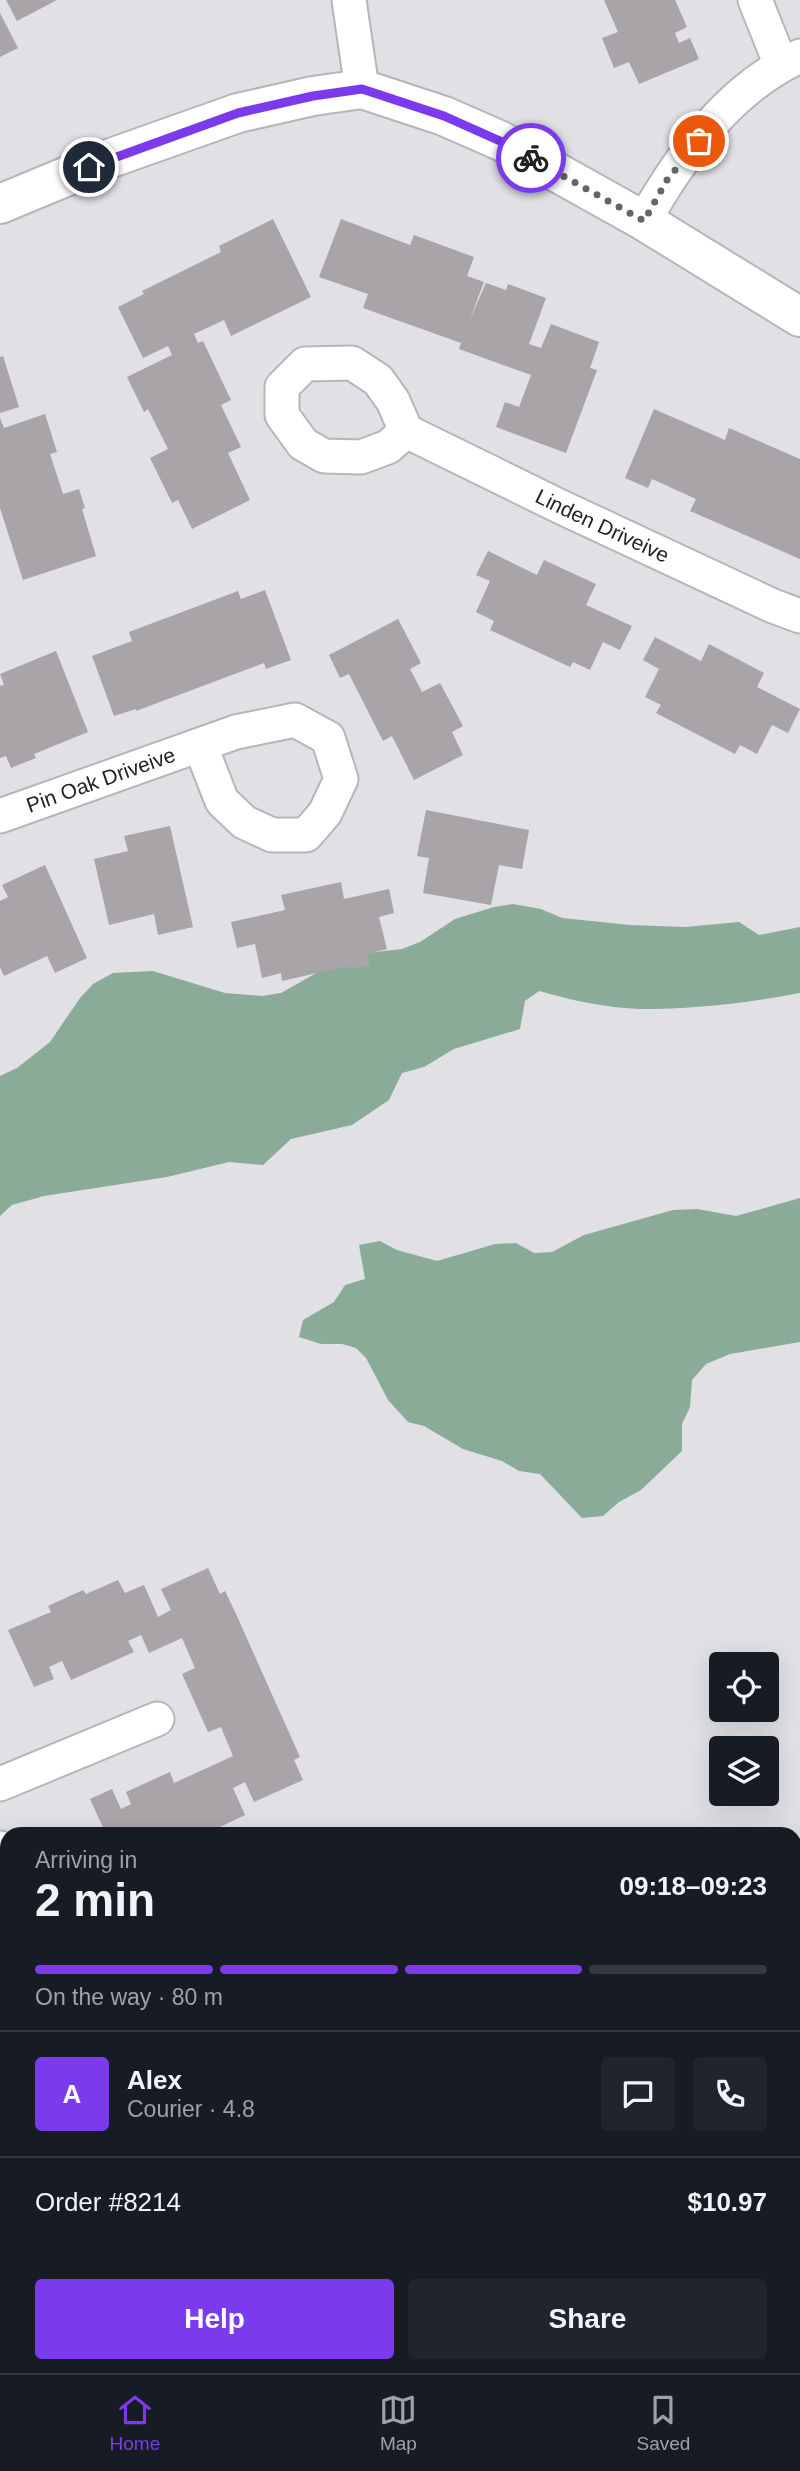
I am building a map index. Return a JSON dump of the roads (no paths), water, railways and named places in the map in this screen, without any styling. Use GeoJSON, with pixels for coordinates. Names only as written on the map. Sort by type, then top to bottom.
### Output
{"type":"FeatureCollection","features":[{"type":"Feature","properties":{"kind":"street"},"geometry":{"type":"LineString","coordinates":[[349,0],[362,89]]}},
{"type":"Feature","properties":{"kind":"street"},"geometry":{"type":"LineString","coordinates":[[644,221],[667,180],[730,102],[790,60],[755,0]]}},
{"type":"Feature","properties":{"kind":"street"},"geometry":{"type":"LineString","coordinates":[[0,204],[111,158],[238,113],[313,96],[362,89],[444,116],[500,141],[644,221],[800,317]]}},
{"type":"Feature","properties":{"kind":"street","name":"Linden Driveive"},"geometry":{"type":"LineString","coordinates":[[406,432],[586,519],[800,616]]}},
{"type":"Feature","properties":{"kind":"street","name":"Pin Oak Driveive"},"geometry":{"type":"LineString","coordinates":[[0,816],[200,745]]}},
{"type":"Feature","properties":{"kind":"street"},"geometry":{"type":"LineString","coordinates":[[0,1784],[157,1719]]}}]}
